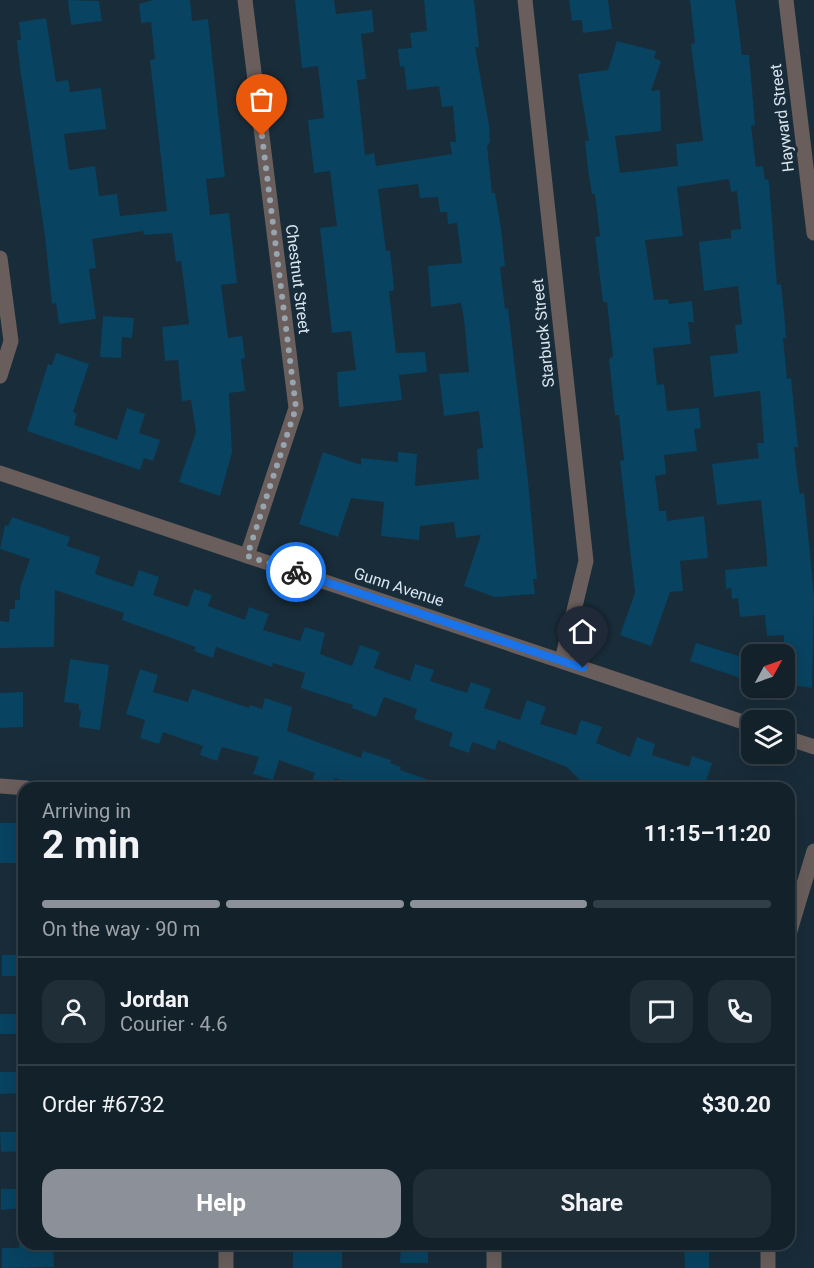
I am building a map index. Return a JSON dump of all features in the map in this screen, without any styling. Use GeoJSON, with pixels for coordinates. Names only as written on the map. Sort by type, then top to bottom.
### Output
{"type":"FeatureCollection","features":[{"type":"Feature","properties":{"kind":"street","name":"Chestnut Street"},"geometry":{"type":"LineString","coordinates":[[245,0],[296,408],[247,556]]}},
{"type":"Feature","properties":{"kind":"street","name":"Starbuck Street"},"geometry":{"type":"LineString","coordinates":[[525,0],[586,561],[562,660]]}},
{"type":"Feature","properties":{"kind":"street","name":"Hayward Street"},"geometry":{"type":"LineString","coordinates":[[786,0],[814,233]]}},
{"type":"Feature","properties":{"kind":"street"},"geometry":{"type":"LineString","coordinates":[[0,258],[11,341],[0,376]]}},
{"type":"Feature","properties":{"kind":"street","name":"Gunn Avenue"},"geometry":{"type":"LineString","coordinates":[[0,473],[741,721]]}},
{"type":"Feature","properties":{"kind":"street"},"geometry":{"type":"LineString","coordinates":[[795,741],[814,747]]}},
{"type":"Feature","properties":{"kind":"street"},"geometry":{"type":"LineString","coordinates":[[0,786],[18,787]]}},
{"type":"Feature","properties":{"kind":"street"},"geometry":{"type":"LineString","coordinates":[[795,914],[814,850]]}},
{"type":"Feature","properties":{"kind":"street"},"geometry":{"type":"LineString","coordinates":[[226,1250],[226,1268]]}},
{"type":"Feature","properties":{"kind":"street"},"geometry":{"type":"LineString","coordinates":[[494,1250],[494,1268]]}},
{"type":"Feature","properties":{"kind":"street"},"geometry":{"type":"LineString","coordinates":[[768,1250],[768,1268]]}},
{"type":"Feature","properties":{"kind":"building"},"geometry":{"type":"Polygon","coordinates":[[[68,0],[99,1],[102,21],[71,25],[68,0]]]}},
{"type":"Feature","properties":{"kind":"building"},"geometry":{"type":"Polygon","coordinates":[[[153,0],[190,0],[192,21],[208,19],[225,177],[206,179],[210,215],[229,213],[237,283],[221,285],[228,338],[242,336],[245,358],[241,359],[245,391],[229,393],[232,452],[220,496],[179,482],[196,432],[191,400],[182,401],[178,360],[165,361],[162,327],[189,324],[181,261],[176,262],[172,233],[144,235],[143,231],[92,239],[96,268],[89,269],[96,319],[59,324],[56,303],[52,304],[45,236],[20,68],[17,40],[21,40],[19,22],[46,18],[56,82],[68,80],[70,92],[101,88],[106,129],[64,134],[69,170],[95,166],[99,196],[117,194],[120,216],[167,211],[150,60],[155,59],[151,22],[141,23],[139,4],[153,0]]]}},
{"type":"Feature","properties":{"kind":"building"},"geometry":{"type":"Polygon","coordinates":[[[295,0],[334,0],[336,14],[372,10],[374,32],[361,34],[366,79],[357,80],[365,155],[374,153],[376,166],[452,154],[450,142],[456,142],[453,106],[442,107],[439,86],[407,90],[404,66],[400,67],[398,49],[412,48],[410,33],[427,31],[424,0],[474,0],[479,47],[475,47],[489,125],[490,142],[487,146],[492,193],[495,193],[505,266],[500,267],[505,309],[508,308],[528,481],[537,579],[533,579],[535,594],[495,597],[464,586],[481,535],[456,538],[454,522],[420,526],[419,540],[381,536],[384,502],[351,498],[338,537],[299,524],[323,452],[361,465],[361,458],[398,462],[398,452],[417,454],[415,486],[479,479],[477,449],[483,448],[479,411],[444,416],[439,374],[469,372],[464,319],[461,303],[431,307],[428,266],[462,263],[457,223],[448,224],[447,212],[440,212],[438,197],[420,198],[418,184],[378,189],[386,251],[390,250],[394,287],[393,291],[389,291],[396,353],[425,352],[427,372],[399,375],[402,400],[339,407],[337,372],[356,370],[351,331],[332,333],[320,228],[337,226],[330,171],[314,173],[308,120],[324,118],[318,66],[302,68],[295,0]]]}},
{"type":"Feature","properties":{"kind":"building"},"geometry":{"type":"Polygon","coordinates":[[[569,0],[608,0],[612,29],[583,33],[582,20],[572,21],[569,0]]]}},
{"type":"Feature","properties":{"kind":"building"},"geometry":{"type":"Polygon","coordinates":[[[690,0],[735,0],[742,55],[749,55],[755,125],[751,126],[756,167],[763,166],[765,180],[768,179],[769,183],[777,285],[781,284],[787,379],[791,378],[798,447],[794,447],[800,494],[804,493],[814,597],[812,688],[795,686],[795,644],[784,644],[784,635],[767,636],[765,615],[740,617],[738,598],[732,599],[731,588],[726,589],[725,570],[767,566],[761,500],[717,505],[712,464],[759,458],[757,443],[764,443],[760,391],[714,397],[710,356],[738,353],[735,325],[742,324],[738,286],[704,291],[699,242],[731,238],[731,230],[741,229],[737,191],[731,192],[729,179],[677,187],[683,236],[645,240],[654,300],[668,299],[669,304],[692,301],[694,322],[688,322],[691,344],[653,348],[657,385],[664,384],[667,411],[699,408],[701,428],[694,429],[697,451],[664,455],[666,474],[655,476],[659,511],[666,511],[667,521],[704,516],[708,558],[680,561],[683,591],[670,592],[651,646],[620,635],[635,593],[620,461],[624,460],[619,415],[615,415],[609,359],[613,356],[607,302],[603,302],[595,237],[600,236],[595,194],[592,194],[588,170],[585,141],[589,141],[578,74],[608,70],[617,41],[656,51],[654,58],[661,61],[651,91],[660,90],[661,131],[615,136],[620,173],[678,166],[676,144],[703,141],[691,44],[695,43],[690,0]]]}},
{"type":"Feature","properties":{"kind":"building"},"geometry":{"type":"Polygon","coordinates":[[[103,316],[134,318],[132,338],[122,337],[121,358],[100,357],[103,316]]]}},
{"type":"Feature","properties":{"kind":"building"},"geometry":{"type":"Polygon","coordinates":[[[56,353],[89,364],[73,412],[77,414],[74,425],[117,440],[127,408],[145,414],[139,433],[160,440],[153,461],[144,458],[140,470],[27,431],[48,364],[52,365],[56,353]]]}},
{"type":"Feature","properties":{"kind":"building"},"geometry":{"type":"Polygon","coordinates":[[[12,517],[70,537],[67,546],[100,557],[95,574],[133,587],[139,570],[159,577],[153,595],[188,607],[194,589],[212,595],[208,606],[245,620],[249,607],[269,614],[263,630],[300,641],[305,627],[325,633],[320,654],[352,666],[360,645],[380,652],[374,668],[410,681],[415,664],[434,670],[430,681],[467,693],[471,682],[491,689],[484,708],[520,720],[527,700],[546,707],[540,724],[576,735],[581,720],[602,727],[596,743],[630,757],[637,737],[655,744],[652,755],[689,767],[692,756],[712,763],[706,782],[582,782],[567,767],[498,740],[495,750],[472,742],[469,753],[449,746],[453,733],[414,719],[417,709],[384,697],[376,717],[352,708],[353,705],[301,688],[305,673],[273,663],[272,667],[216,647],[213,658],[194,651],[196,647],[122,620],[124,613],[55,590],[54,647],[0,648],[0,621],[9,622],[10,609],[15,609],[15,600],[20,600],[20,588],[30,559],[0,549],[5,525],[8,526],[12,517]]]}},
{"type":"Feature","properties":{"kind":"building"},"geometry":{"type":"Polygon","coordinates":[[[696,643],[741,657],[741,678],[690,661],[696,643]]]}},
{"type":"Feature","properties":{"kind":"building"},"geometry":{"type":"Polygon","coordinates":[[[70,659],[109,665],[100,730],[79,727],[81,711],[79,704],[64,702],[70,659]]]}},
{"type":"Feature","properties":{"kind":"building"},"geometry":{"type":"Polygon","coordinates":[[[140,669],[158,675],[153,692],[188,702],[192,689],[249,708],[250,705],[262,709],[265,698],[292,707],[287,731],[361,758],[363,751],[391,760],[390,763],[401,767],[400,770],[434,782],[347,782],[335,778],[334,782],[312,782],[315,773],[279,760],[273,780],[253,774],[259,757],[222,747],[217,761],[200,755],[203,746],[163,732],[159,744],[140,738],[145,720],[126,714],[140,669]]]}},
{"type":"Feature","properties":{"kind":"building"},"geometry":{"type":"Polygon","coordinates":[[[23,692],[23,727],[0,728],[0,693],[23,692]]]}},
{"type":"Feature","properties":{"kind":"building"},"geometry":{"type":"Polygon","coordinates":[[[0,823],[18,823],[18,863],[0,863],[0,823]]]}},
{"type":"Feature","properties":{"kind":"building"},"geometry":{"type":"Polygon","coordinates":[[[2,955],[18,955],[18,976],[2,976],[2,955]]]}},
{"type":"Feature","properties":{"kind":"building"},"geometry":{"type":"Polygon","coordinates":[[[0,1014],[18,1014],[18,1034],[0,1034],[0,1014]]]}},
{"type":"Feature","properties":{"kind":"building"},"geometry":{"type":"Polygon","coordinates":[[[0,1072],[18,1072],[18,1093],[0,1094],[0,1072]]]}},
{"type":"Feature","properties":{"kind":"building"},"geometry":{"type":"Polygon","coordinates":[[[0,1132],[18,1132],[18,1151],[1,1152],[0,1132]]]}},
{"type":"Feature","properties":{"kind":"building"},"geometry":{"type":"Polygon","coordinates":[[[1,1189],[18,1189],[18,1209],[1,1210],[1,1189]]]}},
{"type":"Feature","properties":{"kind":"building"},"geometry":{"type":"Polygon","coordinates":[[[2,1248],[53,1250],[54,1267],[2,1268],[2,1248]]]}},
{"type":"Feature","properties":{"kind":"building"},"geometry":{"type":"Polygon","coordinates":[[[293,1250],[342,1250],[342,1268],[293,1268],[293,1250]]]}},
{"type":"Feature","properties":{"kind":"building"},"geometry":{"type":"Polygon","coordinates":[[[401,1250],[428,1250],[428,1263],[400,1263],[401,1250]]]}},
{"type":"Feature","properties":{"kind":"building"},"geometry":{"type":"Polygon","coordinates":[[[684,1250],[709,1250],[709,1268],[685,1268],[684,1250]]]}},
{"type":"Feature","properties":{"kind":"way so far"},"geometry":{"type":"LineString","coordinates":[[262,136],[296,408],[247,556],[296,572]]}},
{"type":"Feature","properties":{"kind":"route"},"geometry":{"type":"LineString","coordinates":[[296,572],[583,668]]}}]}
